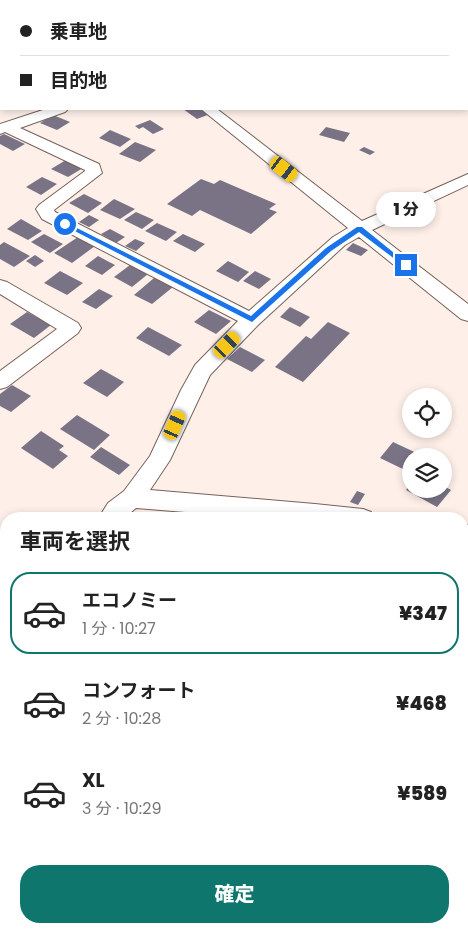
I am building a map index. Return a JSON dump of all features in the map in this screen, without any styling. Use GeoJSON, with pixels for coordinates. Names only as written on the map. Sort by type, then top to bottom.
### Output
{"type":"FeatureCollection","features":[{"type":"Feature","properties":{"kind":"street"},"geometry":{"type":"LineString","coordinates":[[3,128],[57,110]]}},
{"type":"Feature","properties":{"kind":"street"},"geometry":{"type":"LineString","coordinates":[[209,110],[468,314]]}},
{"type":"Feature","properties":{"kind":"street"},"geometry":{"type":"LineString","coordinates":[[3,128],[93,167],[94,173],[45,209],[48,215],[252,320]]}},
{"type":"Feature","properties":{"kind":"street"},"geometry":{"type":"LineString","coordinates":[[115,512],[132,498],[159,460],[202,370],[252,320],[328,249],[359,229],[468,179]]}},
{"type":"Feature","properties":{"kind":"street"},"geometry":{"type":"LineString","coordinates":[[0,286],[71,328],[0,382]]}},
{"type":"Feature","properties":{"kind":"street"},"geometry":{"type":"LineString","coordinates":[[132,498],[303,512]]}},
{"type":"Feature","properties":{"kind":"building"},"geometry":{"type":"Polygon","coordinates":[[[184,110],[204,110],[210,114],[197,119],[184,110]]]}},
{"type":"Feature","properties":{"kind":"building"},"geometry":{"type":"Polygon","coordinates":[[[53,115],[70,122],[57,130],[40,123],[53,115]]]}},
{"type":"Feature","properties":{"kind":"building"},"geometry":{"type":"Polygon","coordinates":[[[150,120],[164,129],[153,134],[143,127],[139,129],[135,126],[150,120]]]}},
{"type":"Feature","properties":{"kind":"building"},"geometry":{"type":"Polygon","coordinates":[[[326,127],[350,133],[344,142],[319,135],[326,127]]]}},
{"type":"Feature","properties":{"kind":"building"},"geometry":{"type":"Polygon","coordinates":[[[110,130],[131,139],[120,147],[99,138],[110,130]]]}},
{"type":"Feature","properties":{"kind":"building"},"geometry":{"type":"Polygon","coordinates":[[[4,134],[25,144],[13,151],[0,144],[0,136],[4,134]]]}},
{"type":"Feature","properties":{"kind":"building"},"geometry":{"type":"Polygon","coordinates":[[[135,142],[156,150],[140,162],[119,154],[135,142]]]}},
{"type":"Feature","properties":{"kind":"building"},"geometry":{"type":"Polygon","coordinates":[[[364,147],[375,152],[370,155],[359,150],[364,147]]]}},
{"type":"Feature","properties":{"kind":"building"},"geometry":{"type":"Polygon","coordinates":[[[66,160],[83,168],[68,177],[51,169],[66,160]]]}},
{"type":"Feature","properties":{"kind":"building"},"geometry":{"type":"Polygon","coordinates":[[[42,177],[57,184],[41,195],[26,187],[42,177]]]}},
{"type":"Feature","properties":{"kind":"building"},"geometry":{"type":"Polygon","coordinates":[[[201,179],[214,184],[220,180],[276,204],[269,209],[277,212],[251,234],[200,210],[192,216],[167,204],[201,179]]]}},
{"type":"Feature","properties":{"kind":"building"},"geometry":{"type":"Polygon","coordinates":[[[84,194],[102,203],[88,213],[69,203],[84,194]]]}},
{"type":"Feature","properties":{"kind":"building"},"geometry":{"type":"Polygon","coordinates":[[[114,199],[135,209],[120,219],[100,210],[114,199]]]}},
{"type":"Feature","properties":{"kind":"building"},"geometry":{"type":"Polygon","coordinates":[[[136,212],[154,220],[142,229],[124,220],[136,212]]]}},
{"type":"Feature","properties":{"kind":"building"},"geometry":{"type":"Polygon","coordinates":[[[89,215],[99,220],[89,227],[79,222],[89,215]]]}},
{"type":"Feature","properties":{"kind":"building"},"geometry":{"type":"Polygon","coordinates":[[[21,219],[42,231],[28,240],[7,229],[21,219]]]}},
{"type":"Feature","properties":{"kind":"building"},"geometry":{"type":"Polygon","coordinates":[[[157,223],[177,232],[166,241],[145,231],[157,223]]]}},
{"type":"Feature","properties":{"kind":"building"},"geometry":{"type":"Polygon","coordinates":[[[110,229],[125,237],[116,243],[101,234],[110,229]]]}},
{"type":"Feature","properties":{"kind":"building"},"geometry":{"type":"Polygon","coordinates":[[[44,234],[63,244],[50,253],[31,242],[44,234]]]}},
{"type":"Feature","properties":{"kind":"building"},"geometry":{"type":"Polygon","coordinates":[[[183,234],[205,244],[195,252],[173,241],[183,234]]]}},
{"type":"Feature","properties":{"kind":"building"},"geometry":{"type":"Polygon","coordinates":[[[78,237],[95,246],[72,263],[54,253],[78,237]]]}},
{"type":"Feature","properties":{"kind":"building"},"geometry":{"type":"Polygon","coordinates":[[[135,239],[145,243],[136,251],[125,246],[135,239]]]}},
{"type":"Feature","properties":{"kind":"building"},"geometry":{"type":"Polygon","coordinates":[[[4,242],[30,256],[14,267],[0,259],[0,245],[4,242]]]}},
{"type":"Feature","properties":{"kind":"building"},"geometry":{"type":"Polygon","coordinates":[[[353,243],[368,250],[361,256],[346,250],[353,243]]]}},
{"type":"Feature","properties":{"kind":"building"},"geometry":{"type":"Polygon","coordinates":[[[35,255],[44,261],[35,267],[26,261],[35,255]]]}},
{"type":"Feature","properties":{"kind":"building"},"geometry":{"type":"Polygon","coordinates":[[[98,256],[115,265],[102,275],[85,266],[98,256]]]}},
{"type":"Feature","properties":{"kind":"building"},"geometry":{"type":"Polygon","coordinates":[[[228,261],[249,272],[238,282],[216,271],[228,261]]]}},
{"type":"Feature","properties":{"kind":"building"},"geometry":{"type":"Polygon","coordinates":[[[130,265],[148,274],[132,287],[114,277],[130,265]]]}},
{"type":"Feature","properties":{"kind":"building"},"geometry":{"type":"Polygon","coordinates":[[[60,271],[83,283],[67,295],[44,283],[60,271]]]}},
{"type":"Feature","properties":{"kind":"building"},"geometry":{"type":"Polygon","coordinates":[[[255,271],[271,279],[259,289],[243,281],[255,271]]]}},
{"type":"Feature","properties":{"kind":"building"},"geometry":{"type":"Polygon","coordinates":[[[154,278],[173,287],[152,304],[134,295],[154,278]]]}},
{"type":"Feature","properties":{"kind":"building"},"geometry":{"type":"Polygon","coordinates":[[[99,289],[113,296],[96,309],[82,302],[99,289]]]}},
{"type":"Feature","properties":{"kind":"building"},"geometry":{"type":"Polygon","coordinates":[[[290,307],[310,317],[300,327],[280,317],[290,307]]]}},
{"type":"Feature","properties":{"kind":"building"},"geometry":{"type":"Polygon","coordinates":[[[209,310],[231,321],[216,334],[194,322],[209,310]]]}},
{"type":"Feature","properties":{"kind":"building"},"geometry":{"type":"Polygon","coordinates":[[[27,312],[51,325],[34,338],[10,324],[27,312]]]}},
{"type":"Feature","properties":{"kind":"building"},"geometry":{"type":"Polygon","coordinates":[[[328,322],[350,333],[303,382],[275,367],[306,336],[311,339],[328,322]]]}},
{"type":"Feature","properties":{"kind":"building"},"geometry":{"type":"Polygon","coordinates":[[[148,327],[182,345],[169,356],[136,338],[148,327]]]}},
{"type":"Feature","properties":{"kind":"building"},"geometry":{"type":"Polygon","coordinates":[[[240,347],[265,360],[252,372],[227,359],[240,347]]]}},
{"type":"Feature","properties":{"kind":"building"},"geometry":{"type":"Polygon","coordinates":[[[101,369],[124,382],[107,397],[83,383],[101,369]]]}},
{"type":"Feature","properties":{"kind":"building"},"geometry":{"type":"Polygon","coordinates":[[[12,385],[31,396],[11,412],[0,406],[0,394],[12,385]]]}},
{"type":"Feature","properties":{"kind":"building"},"geometry":{"type":"Polygon","coordinates":[[[77,415],[110,435],[94,450],[60,429],[77,415]]]}},
{"type":"Feature","properties":{"kind":"building"},"geometry":{"type":"Polygon","coordinates":[[[41,431],[64,446],[59,450],[68,456],[53,469],[21,448],[41,431]]]}},
{"type":"Feature","properties":{"kind":"building"},"geometry":{"type":"Polygon","coordinates":[[[393,442],[406,448],[402,448],[402,469],[380,458],[393,442]]]}},
{"type":"Feature","properties":{"kind":"building"},"geometry":{"type":"Polygon","coordinates":[[[101,447],[130,465],[119,475],[90,457],[101,447]]]}},
{"type":"Feature","properties":{"kind":"building"},"geometry":{"type":"Polygon","coordinates":[[[357,491],[365,494],[358,505],[350,502],[357,491]]]}},
{"type":"Feature","properties":{"kind":"building"},"geometry":{"type":"Polygon","coordinates":[[[421,498],[444,498],[437,507],[421,498]]]}},
{"type":"Feature","properties":{"kind":"route"},"geometry":{"type":"LineString","coordinates":[[65,224],[252,320],[328,249],[359,229],[406,265]]}}]}
